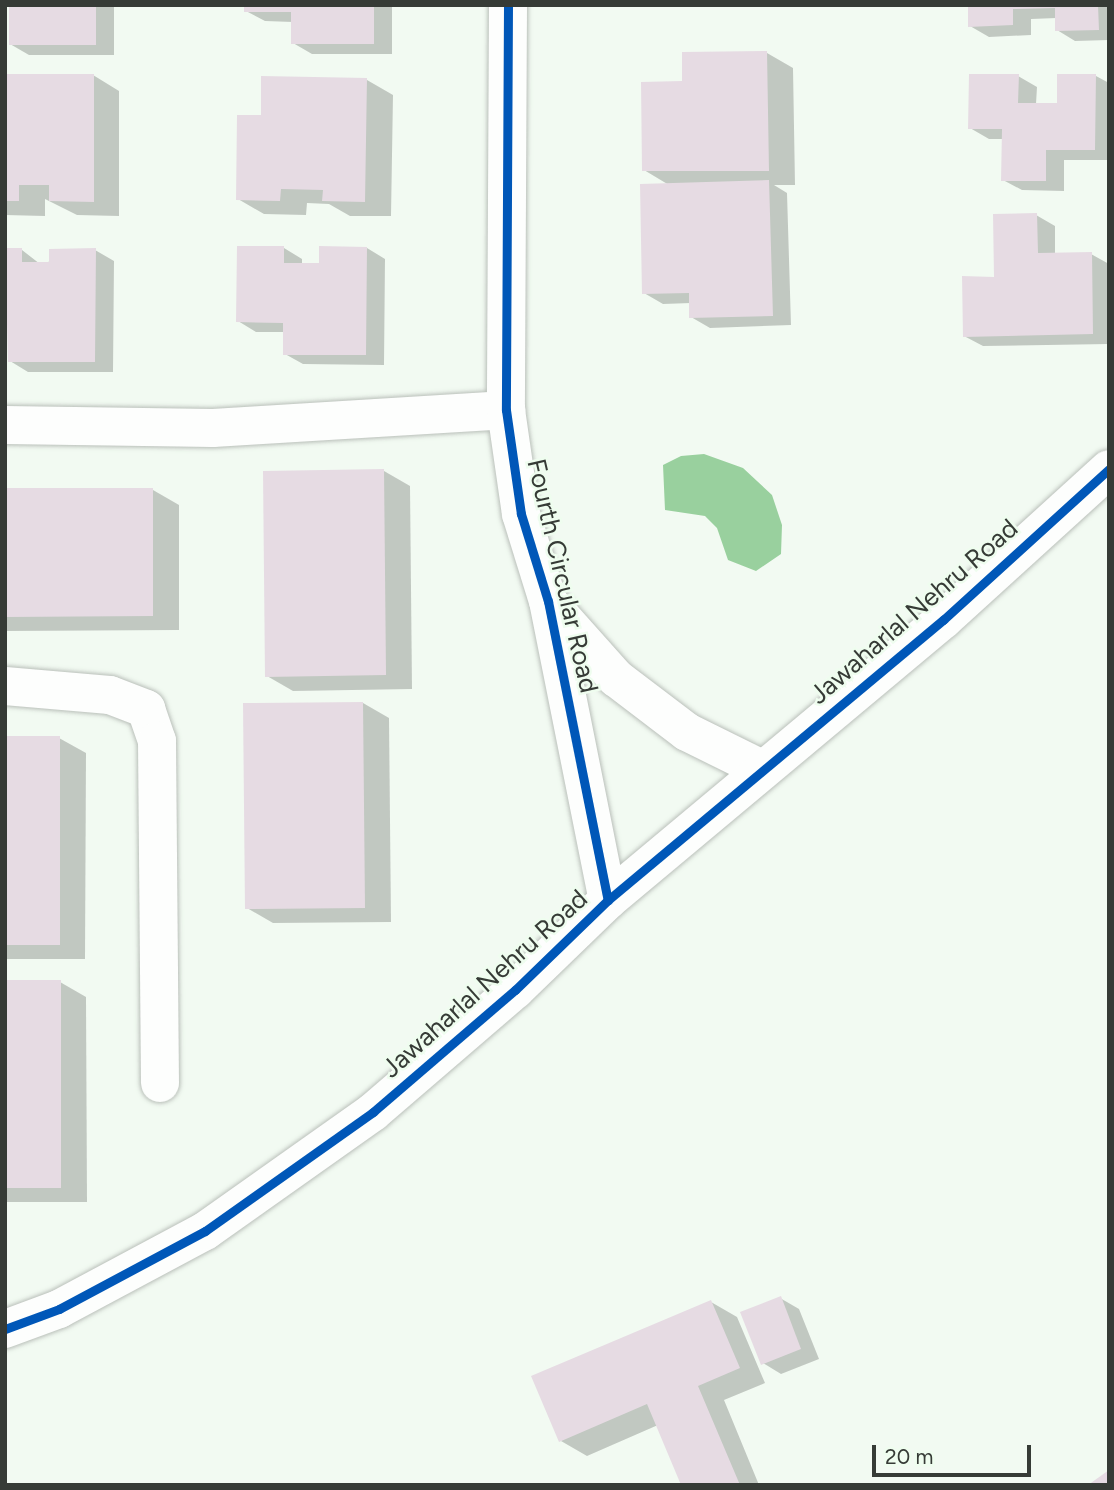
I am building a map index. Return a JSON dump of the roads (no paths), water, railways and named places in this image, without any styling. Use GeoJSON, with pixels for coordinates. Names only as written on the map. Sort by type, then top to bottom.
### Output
{"type":"FeatureCollection","features":[{"type":"Feature","properties":{"kind":"street","name":"Fourth Circular Road"},"geometry":{"type":"LineString","coordinates":[[508,5],[506,410],[522,514],[548,601],[608,900]]}},
{"type":"Feature","properties":{"kind":"street"},"geometry":{"type":"LineString","coordinates":[[5,425],[213,428],[506,410]]}},
{"type":"Feature","properties":{"kind":"street","name":"Jawaharlal Nehru Road"},"geometry":{"type":"LineString","coordinates":[[5,1329],[59,1309],[217,1223],[373,1112],[514,990],[608,900],[943,620],[1109,470]]}},
{"type":"Feature","properties":{"kind":"street","name":"Fourth Circular Road"},"geometry":{"type":"LineString","coordinates":[[548,601],[616,678],[687,732],[762,769]]}},
{"type":"Feature","properties":{"kind":"street"},"geometry":{"type":"LineString","coordinates":[[5,686],[110,695],[146,709],[157,741],[160,1083]]}}]}
